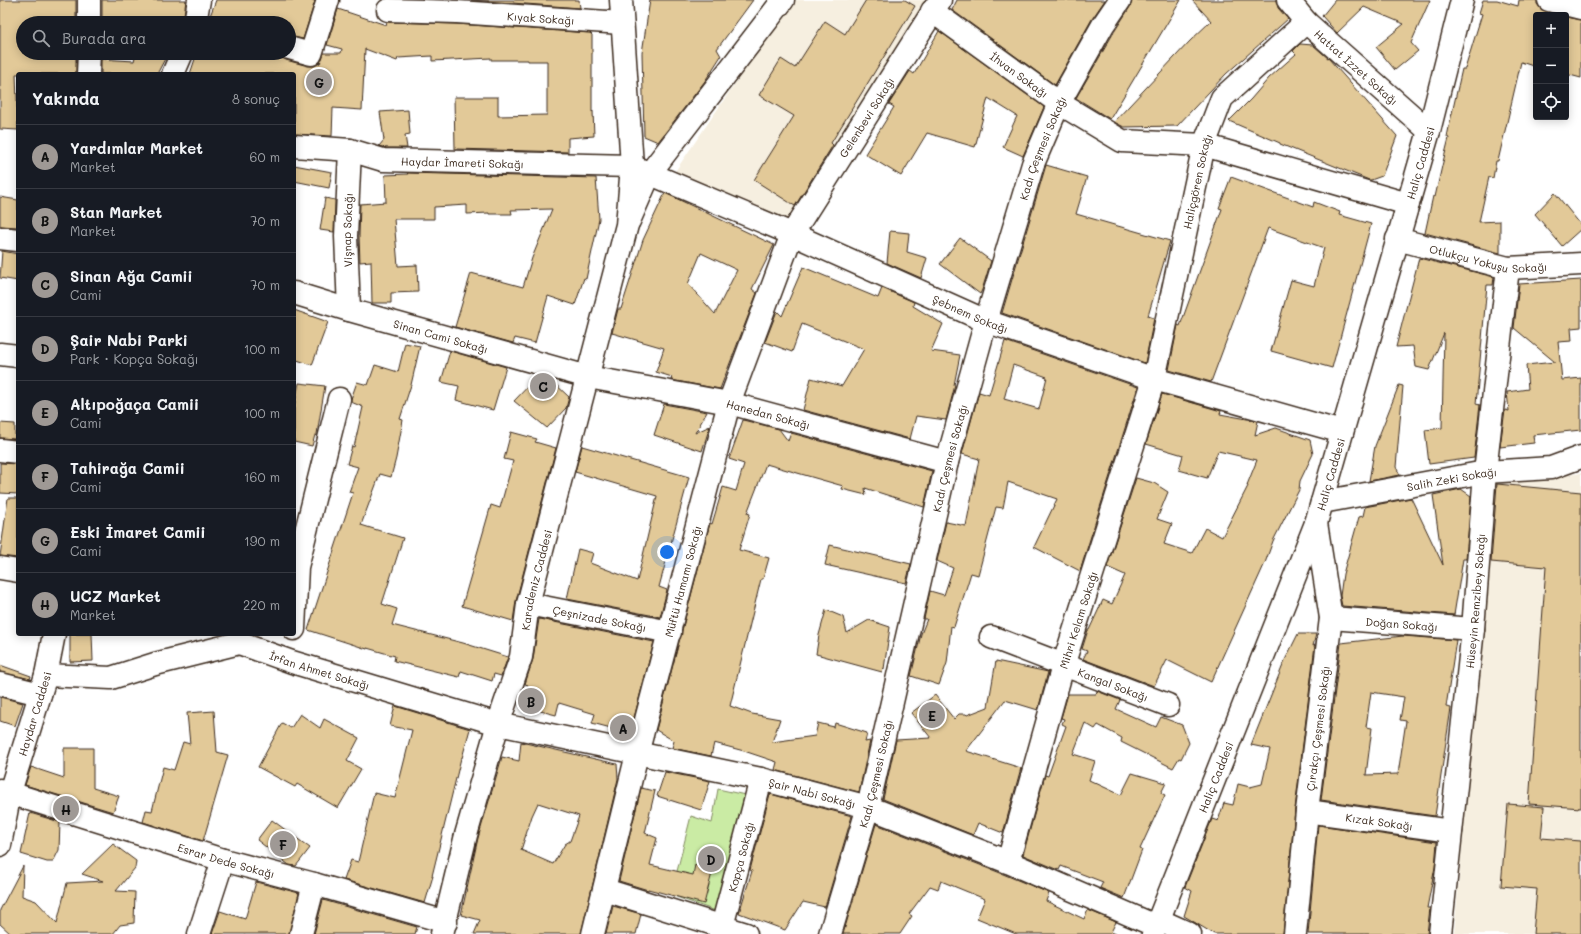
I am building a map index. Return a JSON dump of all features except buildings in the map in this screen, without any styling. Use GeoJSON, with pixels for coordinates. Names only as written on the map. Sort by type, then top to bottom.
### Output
{"type":"FeatureCollection","features":[{"type":"Feature","properties":{"kind":"street"},"geometry":{"type":"LineString","coordinates":[[89,0],[89,16]]}},
{"type":"Feature","properties":{"kind":"street"},"geometry":{"type":"LineString","coordinates":[[196,16],[199,0]]}},
{"type":"Feature","properties":{"kind":"street"},"geometry":{"type":"LineString","coordinates":[[296,50],[311,54],[328,0]]}},
{"type":"Feature","properties":{"kind":"street","name":"Karadeniz Caddesi"},"geometry":{"type":"LineString","coordinates":[[444,928],[466,835],[498,724],[521,657],[528,604],[641,170],[622,23],[621,0]]}},
{"type":"Feature","properties":{"kind":"street"},"geometry":{"type":"LineString","coordinates":[[641,170],[783,0]]}},
{"type":"Feature","properties":{"kind":"street","name":"Kadı Çeşmesi Sokağı"},"geometry":{"type":"LineString","coordinates":[[830,934],[868,807],[947,462],[986,321],[1033,164],[1059,103],[1103,25],[1120,0]]}},
{"type":"Feature","properties":{"kind":"street","name":"Hattat İzzet Sokağı"},"geometry":{"type":"LineString","coordinates":[[1288,0],[1306,22],[1429,131]]}},
{"type":"Feature","properties":{"kind":"street","name":"Haliç Caddesi"},"geometry":{"type":"LineString","coordinates":[[1156,927],[1316,523],[1429,131],[1462,0]]}},
{"type":"Feature","properties":{"kind":"street"},"geometry":{"type":"LineString","coordinates":[[1549,0],[1581,8]]}},
{"type":"Feature","properties":{"kind":"street","name":"Kıyak Sokağı"},"geometry":{"type":"LineString","coordinates":[[388,10],[455,6],[622,23]]}},
{"type":"Feature","properties":{"kind":"street","name":"İhvan Sokağı"},"geometry":{"type":"LineString","coordinates":[[936,6],[1059,103],[1122,142],[1204,145],[1408,204]]}},
{"type":"Feature","properties":{"kind":"street","name":"Gelenbevi Sokağı"},"geometry":{"type":"LineString","coordinates":[[792,234],[936,6]]}},
{"type":"Feature","properties":{"kind":"street","name":"Haliçgören Sokağı"},"geometry":{"type":"LineString","coordinates":[[1154,378],[1204,145],[1222,98],[1306,22]]}},
{"type":"Feature","properties":{"kind":"street"},"geometry":{"type":"LineString","coordinates":[[88,72],[89,60]]}},
{"type":"Feature","properties":{"kind":"street"},"geometry":{"type":"LineString","coordinates":[[174,72],[179,60]]}},
{"type":"Feature","properties":{"kind":"street","name":"Haydar İmareti Sokağı"},"geometry":{"type":"LineString","coordinates":[[296,146],[350,150],[383,160],[641,170]]}},
{"type":"Feature","properties":{"kind":"street","name":"Vişnap Sokağı"},"geometry":{"type":"LineString","coordinates":[[349,310],[346,236],[350,150]]}},
{"type":"Feature","properties":{"kind":"street","name":"Şebnem Sokağı"},"geometry":{"type":"LineString","coordinates":[[641,170],[792,234],[986,321],[1154,378],[1342,432]]}},
{"type":"Feature","properties":{"kind":"street","name":"Müftü Hamamı Sokağı"},"geometry":{"type":"LineString","coordinates":[[593,934],[605,890],[637,754],[729,403],[792,234]]}},
{"type":"Feature","properties":{"kind":"street"},"geometry":{"type":"LineString","coordinates":[[0,238],[16,240]]}},
{"type":"Feature","properties":{"kind":"street","name":"Otlukçu Yokuşu Sokağı"},"geometry":{"type":"LineString","coordinates":[[1397,239],[1508,268],[1581,264]]}},
{"type":"Feature","properties":{"kind":"street","name":"Hüseyin Remzibey Sokağı"},"geometry":{"type":"LineString","coordinates":[[1440,934],[1473,630],[1485,472],[1508,268]]}},
{"type":"Feature","properties":{"kind":"street","name":"Sinan Cami Sokağı"},"geometry":{"type":"LineString","coordinates":[[296,294],[588,377]]}},
{"type":"Feature","properties":{"kind":"street"},"geometry":{"type":"LineString","coordinates":[[0,354],[16,356]]}},
{"type":"Feature","properties":{"kind":"street","name":"Hanedan Sokağı"},"geometry":{"type":"LineString","coordinates":[[588,377],[729,403],[947,462]]}},
{"type":"Feature","properties":{"kind":"street","name":"Mihri Kelam Sokağı"},"geometry":{"type":"LineString","coordinates":[[1008,862],[1063,666],[1154,378]]}},
{"type":"Feature","properties":{"kind":"street"},"geometry":{"type":"LineString","coordinates":[[296,567],[339,399]]}},
{"type":"Feature","properties":{"kind":"street"},"geometry":{"type":"LineString","coordinates":[[0,450],[16,452]]}},
{"type":"Feature","properties":{"kind":"street","name":"Salih Zeki Sokağı"},"geometry":{"type":"LineString","coordinates":[[1322,502],[1485,472],[1551,468],[1581,456]]}},
{"type":"Feature","properties":{"kind":"street","name":"Çırakçı Çeşmesi Sokağı"},"geometry":{"type":"LineString","coordinates":[[1295,934],[1307,811],[1331,618],[1316,523]]}},
{"type":"Feature","properties":{"kind":"street"},"geometry":{"type":"LineString","coordinates":[[0,568],[16,571]]}},
{"type":"Feature","properties":{"kind":"street","name":"Çeşnizade Sokağı"},"geometry":{"type":"LineString","coordinates":[[528,604],[670,632]]}},
{"type":"Feature","properties":{"kind":"street","name":"Doğan Sokağı"},"geometry":{"type":"LineString","coordinates":[[1331,618],[1473,630]]}},
{"type":"Feature","properties":{"kind":"street","name":"Haydar Caddesi"},"geometry":{"type":"LineString","coordinates":[[0,845],[5,791],[43,684],[54,636]]}},
{"type":"Feature","properties":{"kind":"street"},"geometry":{"type":"LineString","coordinates":[[292,662],[294,636]]}},
{"type":"Feature","properties":{"kind":"street","name":"Kangal Sokağı"},"geometry":{"type":"LineString","coordinates":[[991,637],[1063,666],[1168,705]]}},
{"type":"Feature","properties":{"kind":"street","name":"İrfan Ahmet Sokağı"},"geometry":{"type":"LineString","coordinates":[[0,684],[43,684],[111,678],[238,639],[292,662],[498,724]]}},
{"type":"Feature","properties":{"kind":"street","name":"Şair Nabi Sokağı"},"geometry":{"type":"LineString","coordinates":[[498,724],[761,780],[868,807],[1008,862],[1156,927],[1190,934]]}},
{"type":"Feature","properties":{"kind":"street","name":"Kopça Sokağı"},"geometry":{"type":"LineString","coordinates":[[720,930],[761,780]]}},
{"type":"Feature","properties":{"kind":"street","name":"Esrar Dede Sokağı"},"geometry":{"type":"LineString","coordinates":[[5,791],[222,860],[314,884],[444,928]]}},
{"type":"Feature","properties":{"kind":"street","name":"Kızak Sokağı"},"geometry":{"type":"LineString","coordinates":[[1307,811],[1452,831]]}},
{"type":"Feature","properties":{"kind":"street"},"geometry":{"type":"LineString","coordinates":[[198,934],[222,860]]}},
{"type":"Feature","properties":{"kind":"street"},"geometry":{"type":"LineString","coordinates":[[300,934],[314,884]]}},
{"type":"Feature","properties":{"kind":"street"},"geometry":{"type":"LineString","coordinates":[[605,890],[720,930],[746,934]]}},
{"type":"Feature","properties":{"kind":"shaded area"},"geometry":{"type":"Polygon","coordinates":[[[792,0],[938,0],[789,224],[674,173],[792,0]]]}},
{"type":"Feature","properties":{"kind":"shaded area"},"geometry":{"type":"Polygon","coordinates":[[[1581,473],[1581,934],[1454,934],[1495,484],[1581,473]]]}},
{"type":"Feature","properties":{"kind":"green space"},"geometry":{"type":"Polygon","coordinates":[[[718,789],[759,798],[727,915],[671,895],[691,816],[712,823],[718,789]]]}},
{"type":"Feature","properties":{"kind":"place","name":"Eski İmaret Camii"},"geometry":{"type":"Point","coordinates":[319,82]}},
{"type":"Feature","properties":{"kind":"place","name":"Sinan Ağa Camii"},"geometry":{"type":"Point","coordinates":[543,386]}},
{"type":"Feature","properties":{"kind":"place","name":"Stan Market"},"geometry":{"type":"Point","coordinates":[531,701]}},
{"type":"Feature","properties":{"kind":"place","name":"Altıpoğaça Camii"},"geometry":{"type":"Point","coordinates":[932,715]}},
{"type":"Feature","properties":{"kind":"place","name":"Yardımlar Market"},"geometry":{"type":"Point","coordinates":[623,728]}},
{"type":"Feature","properties":{"kind":"place","name":"UCZ Market"},"geometry":{"type":"Point","coordinates":[66,809]}},
{"type":"Feature","properties":{"kind":"place","name":"Tahirağa Camii"},"geometry":{"type":"Point","coordinates":[283,844]}},
{"type":"Feature","properties":{"kind":"place","name":"Şair Nabi Parki"},"geometry":{"type":"Point","coordinates":[711,859]}}]}
